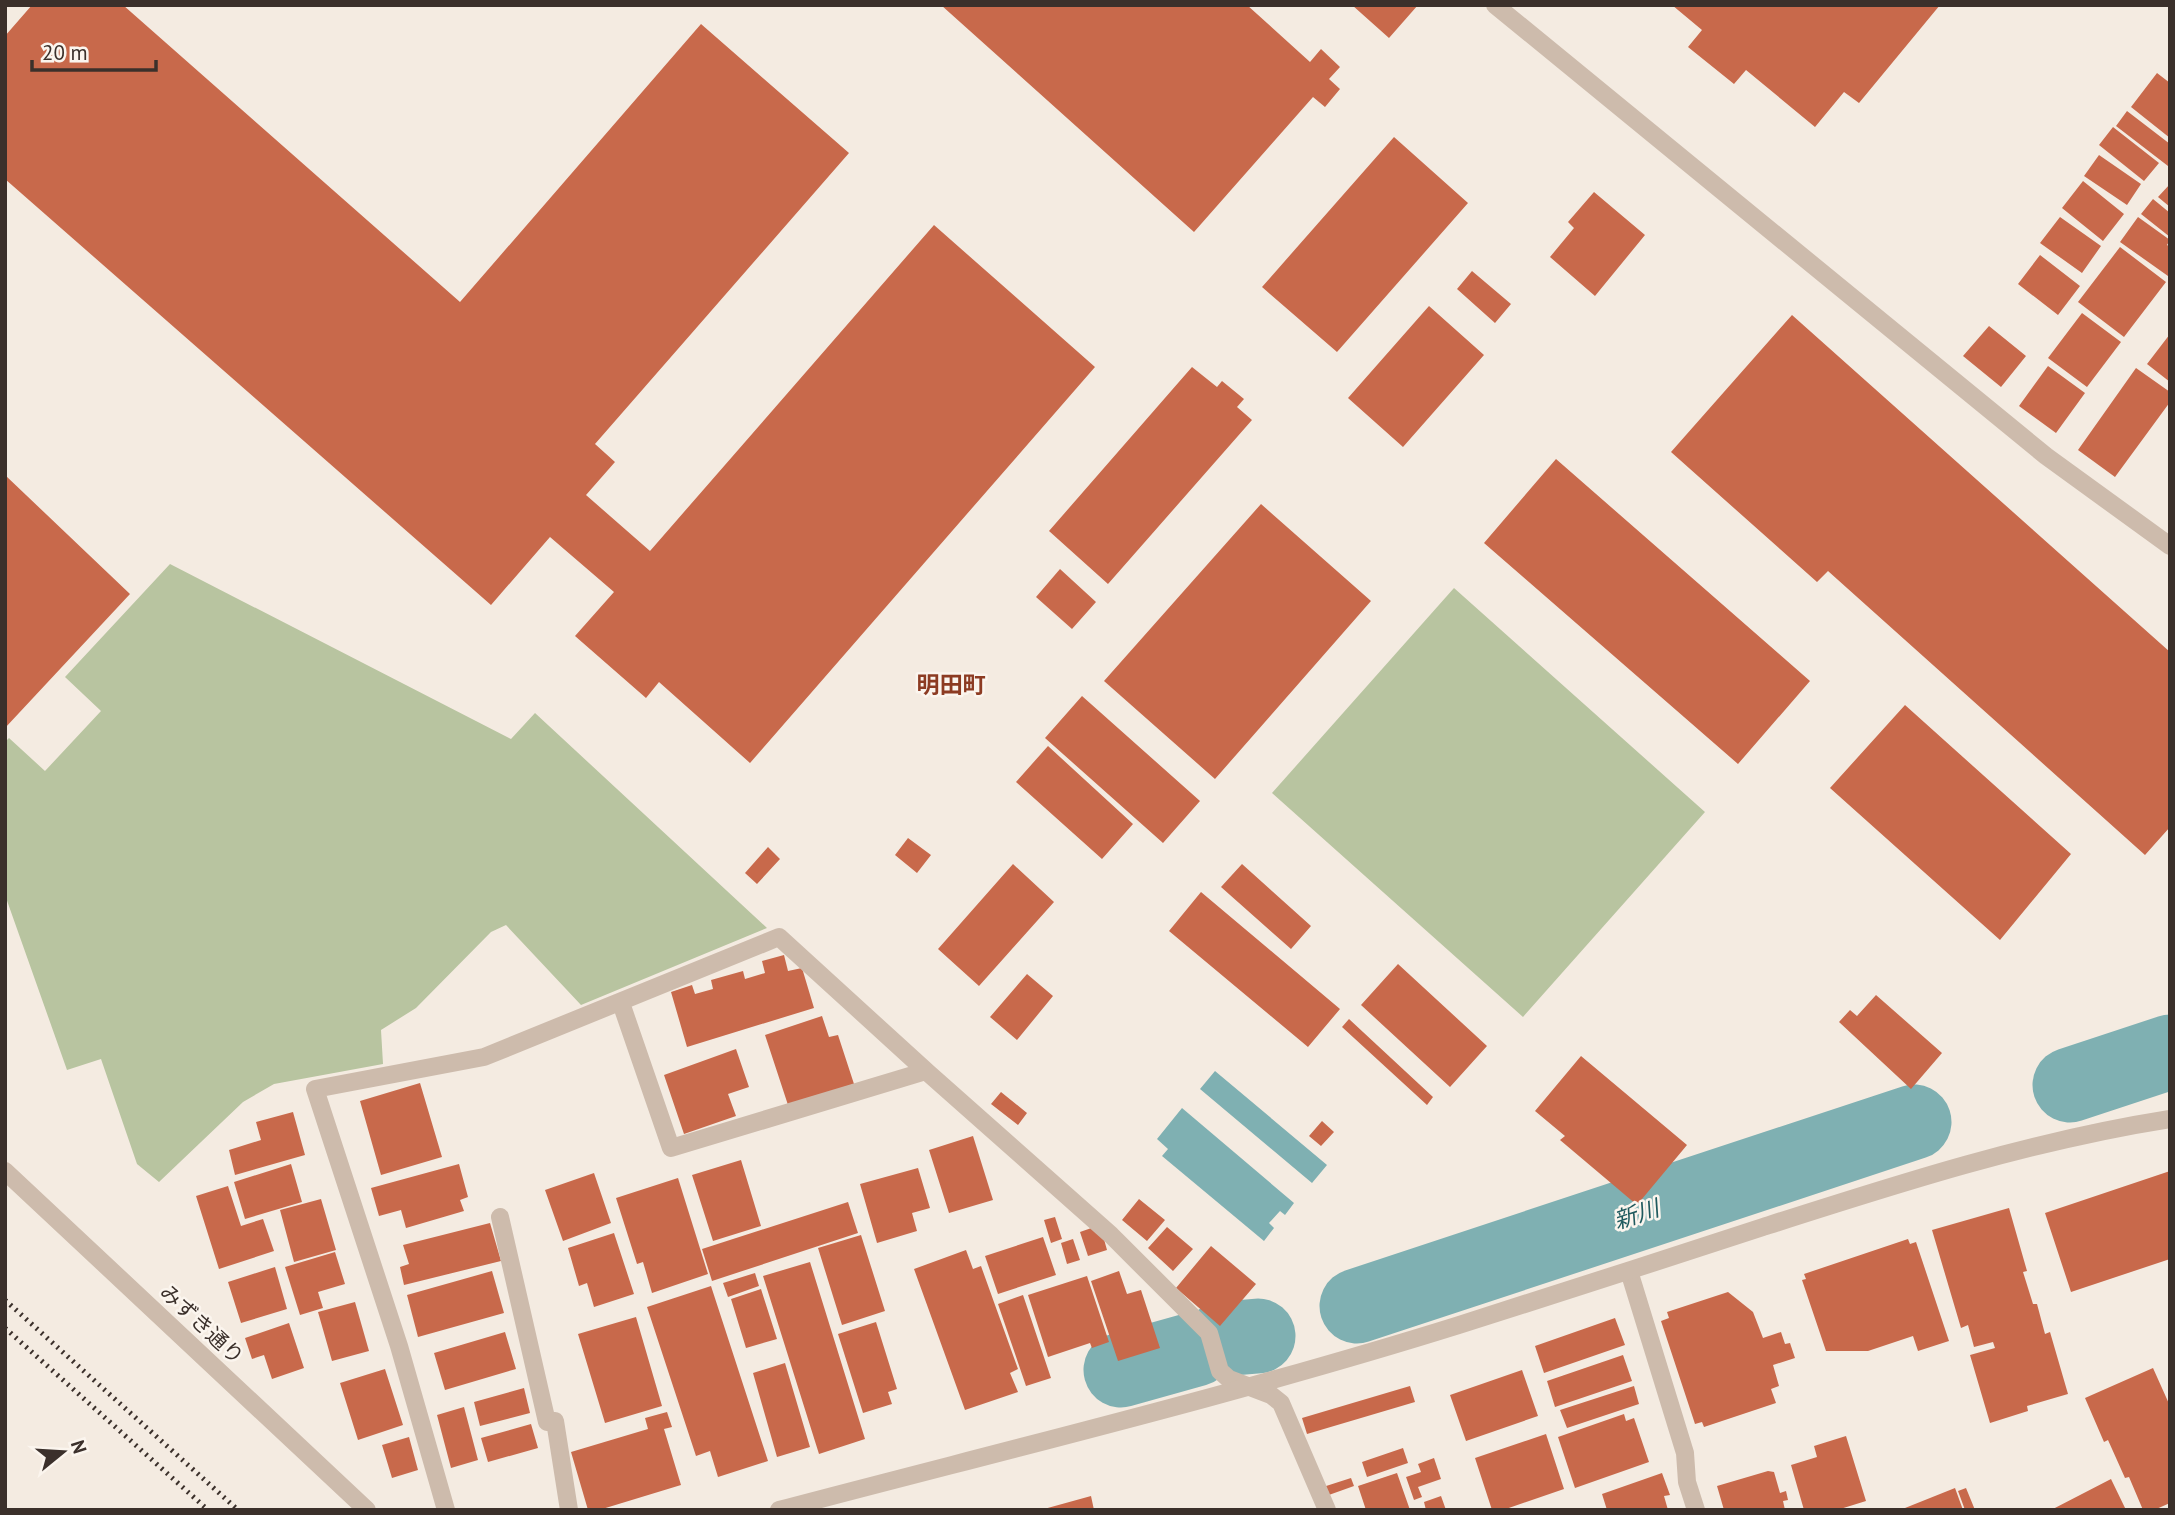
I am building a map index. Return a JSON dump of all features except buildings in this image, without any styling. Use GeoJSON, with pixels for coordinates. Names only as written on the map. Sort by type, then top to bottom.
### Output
{"type":"FeatureCollection","features":[{"type":"Feature","properties":{"kind":"street"},"geometry":{"type":"LineString","coordinates":[[1495,5],[2046,456],[2170,546]]}},
{"type":"Feature","properties":{"kind":"street"},"geometry":{"type":"LineString","coordinates":[[446,1510],[399,1346],[315,1089],[484,1057],[779,937],[1111,1235],[1209,1333],[1220,1371],[1229,1379],[1270,1395],[1281,1403],[1327,1510]]}},
{"type":"Feature","properties":{"kind":"street"},"geometry":{"type":"LineString","coordinates":[[621,1003],[671,1148],[926,1071]]}},
{"type":"Feature","properties":{"kind":"street"},"geometry":{"type":"LineString","coordinates":[[779,1510],[1248,1386],[1439,1331],[2003,1153],[2063,1138],[2170,1119]]}},
{"type":"Feature","properties":{"kind":"street","name":"みずき通り"},"geometry":{"type":"LineString","coordinates":[[5,1171],[368,1510]]}},
{"type":"Feature","properties":{"kind":"street"},"geometry":{"type":"LineString","coordinates":[[500,1217],[547,1422],[555,1421],[569,1510]]}},
{"type":"Feature","properties":{"kind":"street"},"geometry":{"type":"LineString","coordinates":[[1629,1271],[1685,1453],[1687,1482],[1696,1510]]}},
{"type":"Feature","properties":{"kind":"green space"},"geometry":{"type":"Polygon","coordinates":[[[170,564],[511,739],[535,713],[767,928],[581,1005],[506,925],[491,932],[416,1008],[381,1030],[383,1064],[274,1084],[243,1102],[159,1182],[137,1164],[101,1059],[67,1070],[5,895],[5,742],[9,738],[45,771],[101,711],[65,677],[170,564]]]}},
{"type":"Feature","properties":{"kind":"green space"},"geometry":{"type":"Polygon","coordinates":[[[1454,588],[1705,812],[1523,1017],[1272,793],[1454,588]]]}},
{"type":"Feature","properties":{"kind":"water"},"geometry":{"type":"Polygon","coordinates":[[[1215,1071],[1327,1165],[1312,1183],[1200,1089],[1215,1071]]]}},
{"type":"Feature","properties":{"kind":"water"},"geometry":{"type":"Polygon","coordinates":[[[1182,1108],[1294,1203],[1285,1215],[1280,1211],[1269,1223],[1274,1228],[1264,1241],[1162,1156],[1168,1149],[1157,1139],[1182,1108]]]}},
{"type":"Feature","properties":{"kind":"waterway","name":"新川"},"geometry":{"type":"LineString","coordinates":[[2070,1085],[2170,1052]]}},
{"type":"Feature","properties":{"kind":"waterway","name":"新川"},"geometry":{"type":"LineString","coordinates":[[1357,1306],[1914,1122]]}},
{"type":"Feature","properties":{"kind":"waterway","name":"新川"},"geometry":{"type":"LineString","coordinates":[[1222,1339],[1258,1336]]}},
{"type":"Feature","properties":{"kind":"waterway","name":"新川"},"geometry":{"type":"LineString","coordinates":[[1121,1370],[1196,1349]]}},
{"type":"Feature","properties":{"kind":"railway"},"geometry":{"type":"LineString","coordinates":[[5,1300],[238,1510]]}},
{"type":"Feature","properties":{"kind":"railway"},"geometry":{"type":"LineString","coordinates":[[5,1328],[208,1510]]}},
{"type":"Feature","properties":{"kind":"district","name":"明田町"},"geometry":{"type":"Point","coordinates":[951,684]}}]}
